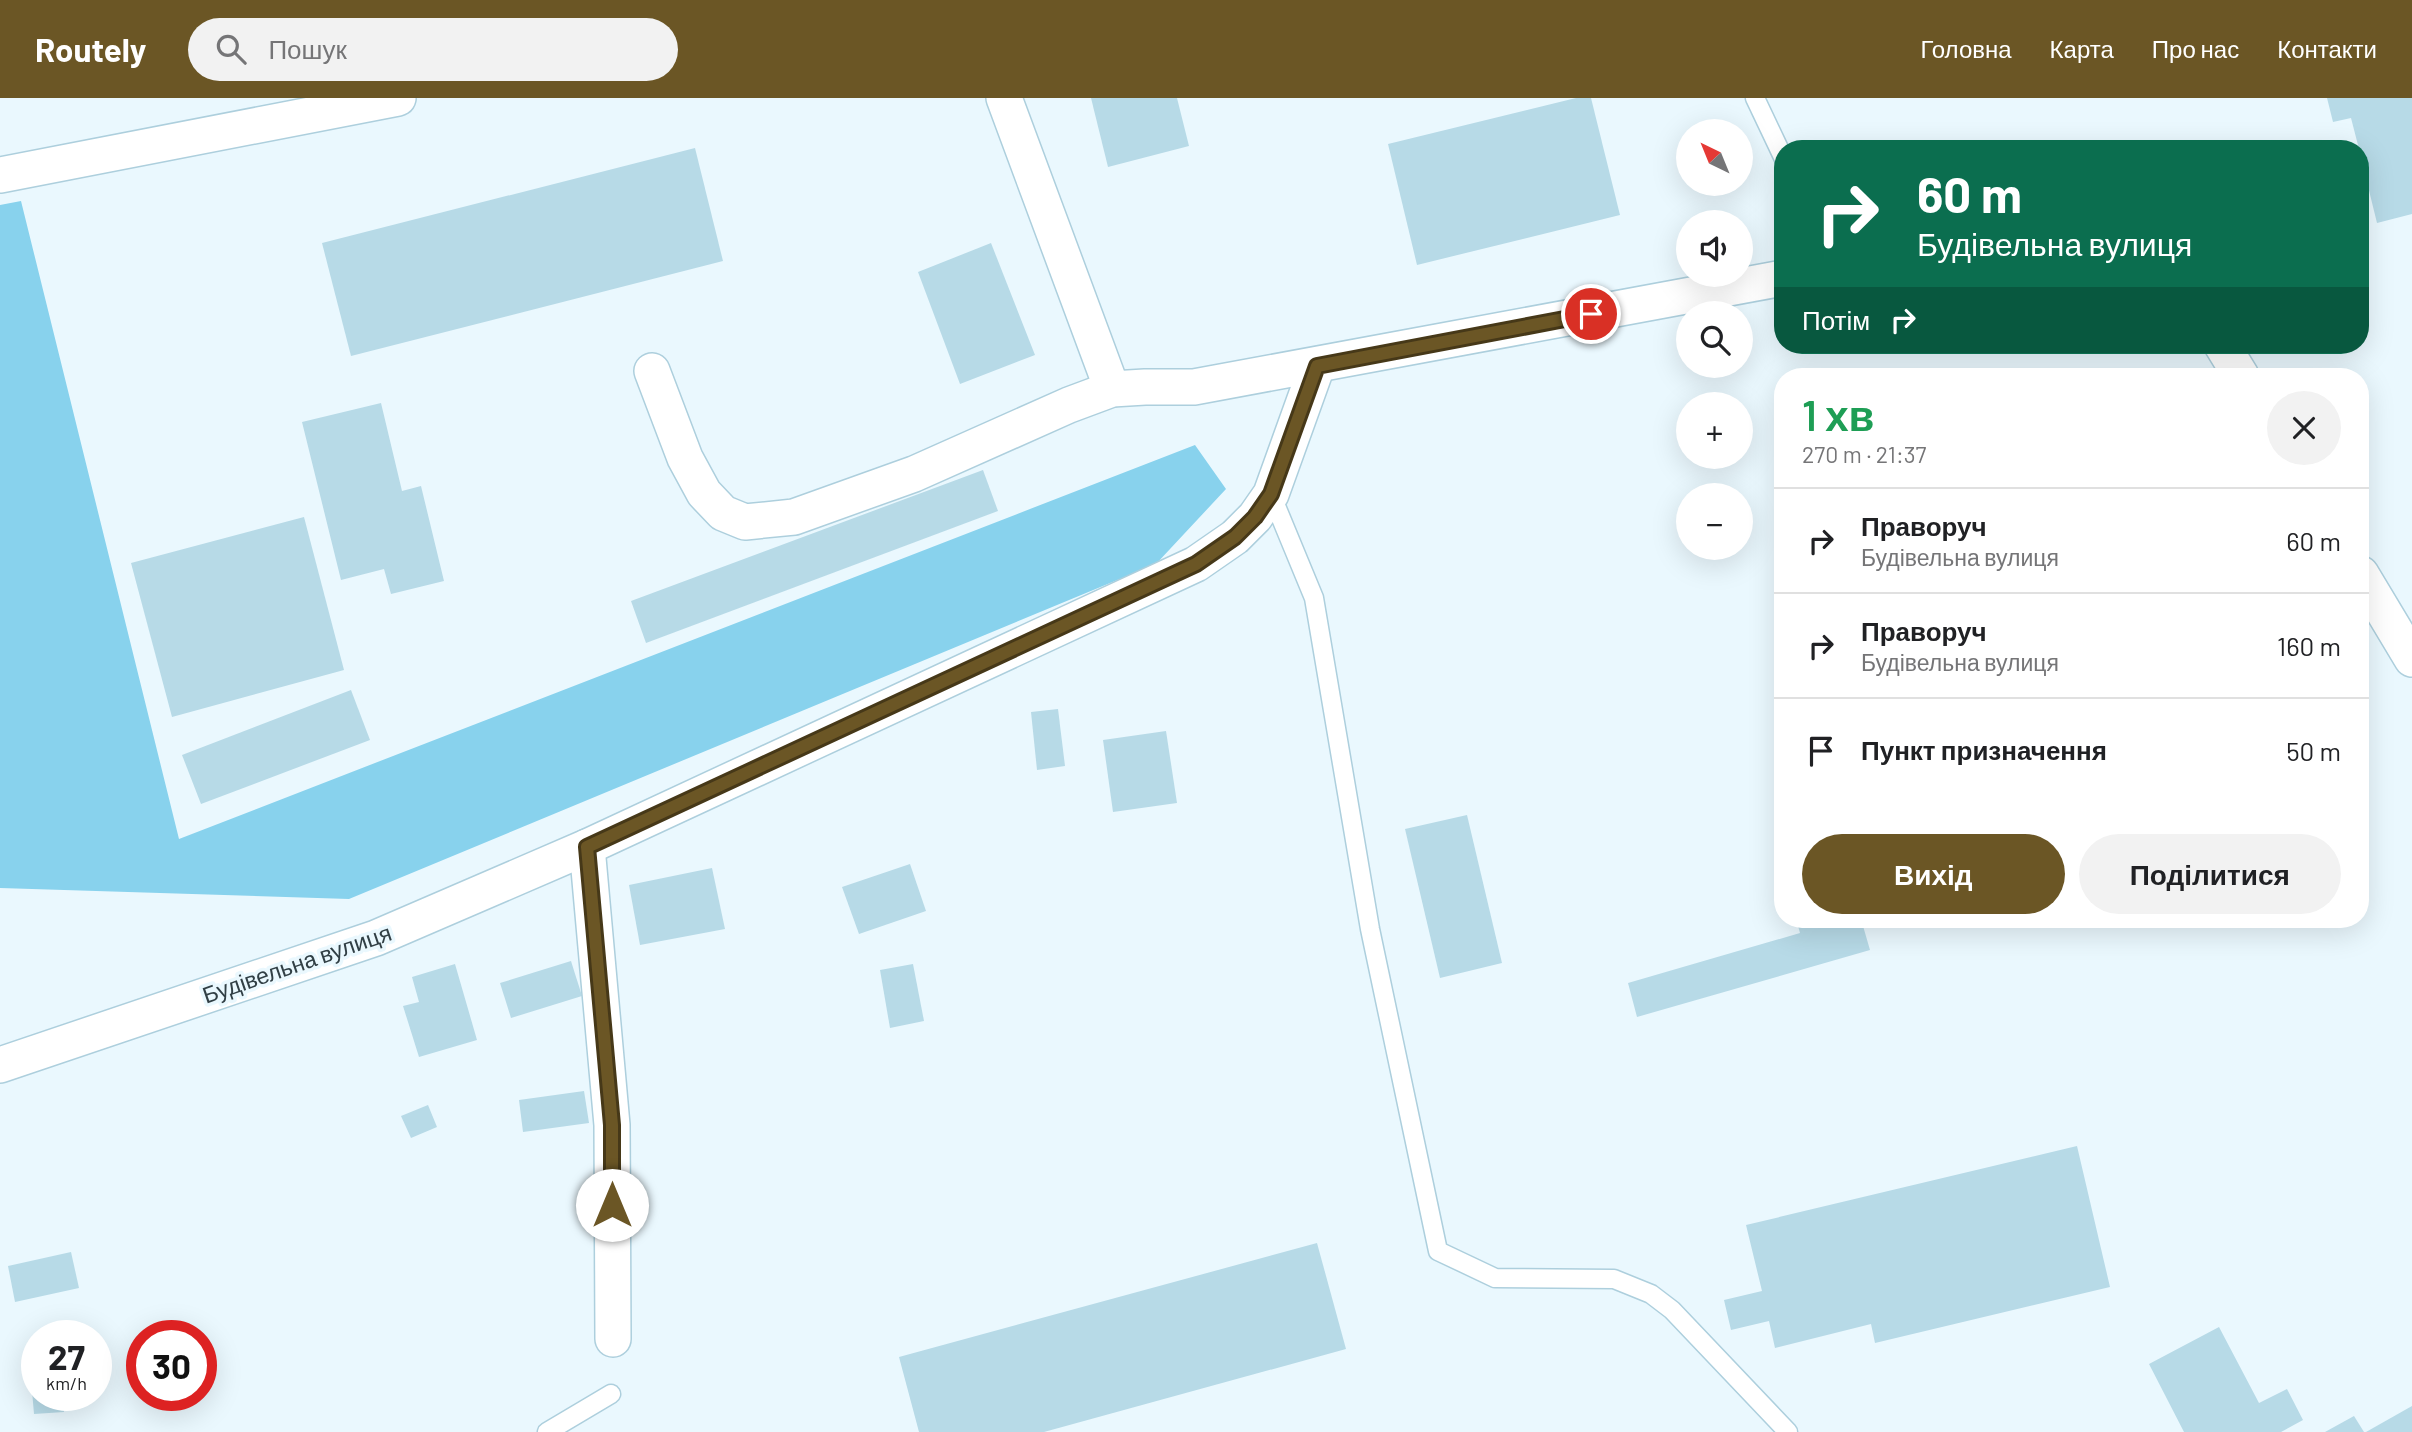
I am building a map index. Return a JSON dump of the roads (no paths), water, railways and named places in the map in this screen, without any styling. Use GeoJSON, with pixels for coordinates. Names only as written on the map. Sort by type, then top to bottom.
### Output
{"type":"FeatureCollection","features":[{"type":"Feature","properties":{"kind":"street"},"geometry":{"type":"LineString","coordinates":[[0,175],[398,98]]}},
{"type":"Feature","properties":{"kind":"street"},"geometry":{"type":"LineString","coordinates":[[1004,98],[1112,389]]}},
{"type":"Feature","properties":{"kind":"street"},"geometry":{"type":"LineString","coordinates":[[652,371],[685,458],[704,493],[723,513],[745,522],[794,517],[914,474],[1069,405],[1112,389],[1194,387],[1774,280]]}},
{"type":"Feature","properties":{"kind":"street","name":"Будівельна вулиця"},"geometry":{"type":"LineString","coordinates":[[0,1065],[376,939],[587,847],[1196,564],[1235,537],[1255,517],[1271,494],[1317,366]]}},
{"type":"Feature","properties":{"kind":"street"},"geometry":{"type":"LineString","coordinates":[[2369,587],[2412,659]]}},
{"type":"Feature","properties":{"kind":"street"},"geometry":{"type":"LineString","coordinates":[[587,847],[612,1125],[613,1339]]}},
{"type":"Feature","properties":{"kind":"lane"},"geometry":{"type":"LineString","coordinates":[[1755,98],[1775,140]]}},
{"type":"Feature","properties":{"kind":"lane"},"geometry":{"type":"LineString","coordinates":[[1271,494],[1314,598],[1370,929],[1438,1251],[1495,1278],[1614,1279],[1651,1294],[1672,1310],[1788,1432]]}},
{"type":"Feature","properties":{"kind":"lane"},"geometry":{"type":"LineString","coordinates":[[547,1432],[611,1394]]}}]}
